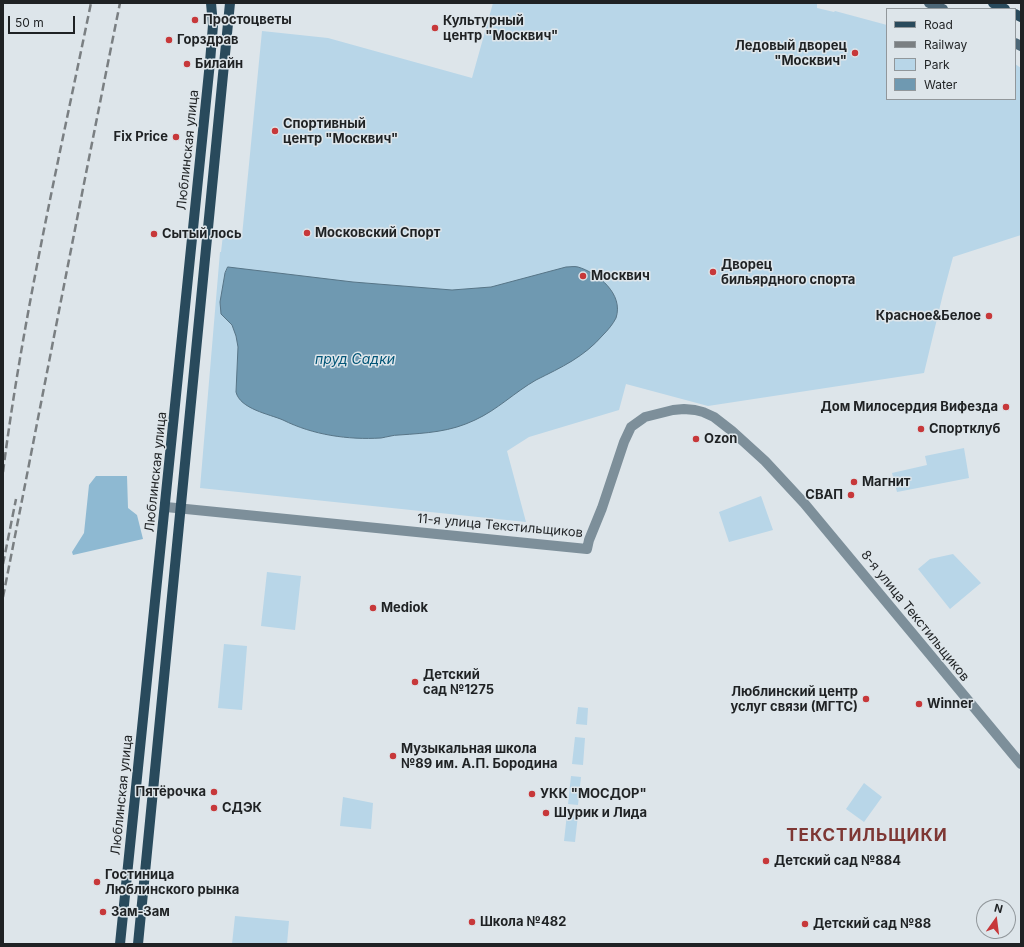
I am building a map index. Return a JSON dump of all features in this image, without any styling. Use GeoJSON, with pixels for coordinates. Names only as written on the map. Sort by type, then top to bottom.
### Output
{"type":"FeatureCollection","features":[{"type":"Feature","properties":{"kind":"main road","name":"Люблинская улица"},"geometry":{"type":"LineString","coordinates":[[120,944],[210,70],[213,17],[212,3]]}},
{"type":"Feature","properties":{"kind":"main road","name":"Люблинская улица"},"geometry":{"type":"LineString","coordinates":[[138,944],[230,3]]}},
{"type":"Feature","properties":{"kind":"main road"},"geometry":{"type":"LineString","coordinates":[[929,3],[941,8]]}},
{"type":"Feature","properties":{"kind":"main road"},"geometry":{"type":"LineString","coordinates":[[993,3],[1003,8]]}},
{"type":"Feature","properties":{"kind":"street","name":"11-я улица Текстильщиков"},"geometry":{"type":"LineString","coordinates":[[166,507],[587,549],[624,442],[631,427],[645,417],[672,410],[684,409],[704,412],[714,417],[732,431],[765,461],[804,503]]}},
{"type":"Feature","properties":{"kind":"street","name":"8-я улица Текстильщиков"},"geometry":{"type":"LineString","coordinates":[[804,503],[1021,764]]}},
{"type":"Feature","properties":{"kind":"green space","name":"Москвич"},"geometry":{"type":"Polygon","coordinates":[[[493,3],[817,3],[817,8],[835,11],[886,25],[886,100],[1016,100],[1016,65],[1021,68],[1021,235],[953,257],[924,373],[708,406],[626,384],[619,410],[529,437],[507,451],[526,522],[200,488],[220,252],[223,235],[242,236],[262,31],[328,38],[472,78],[493,3]]]}},
{"type":"Feature","properties":{"kind":"green space"},"geometry":{"type":"Polygon","coordinates":[[[964,448],[969,478],[897,492],[892,473],[927,465],[925,456],[964,448]]]}},
{"type":"Feature","properties":{"kind":"green space"},"geometry":{"type":"Polygon","coordinates":[[[761,496],[773,530],[729,542],[719,512],[761,496]]]}},
{"type":"Feature","properties":{"kind":"green space"},"geometry":{"type":"Polygon","coordinates":[[[953,554],[981,583],[950,609],[918,569],[930,559],[953,554]]]}},
{"type":"Feature","properties":{"kind":"green space"},"geometry":{"type":"Polygon","coordinates":[[[267,572],[301,576],[295,630],[261,626],[267,572]]]}},
{"type":"Feature","properties":{"kind":"green space"},"geometry":{"type":"Polygon","coordinates":[[[224,644],[247,646],[242,710],[218,708],[224,644]]]}},
{"type":"Feature","properties":{"kind":"green space"},"geometry":{"type":"Polygon","coordinates":[[[578,707],[588,708],[587,725],[576,724],[578,707]]]}},
{"type":"Feature","properties":{"kind":"green space"},"geometry":{"type":"Polygon","coordinates":[[[575,737],[585,738],[583,765],[572,764],[575,737]]]}},
{"type":"Feature","properties":{"kind":"green space"},"geometry":{"type":"Polygon","coordinates":[[[571,776],[581,777],[578,805],[568,804],[571,776]]]}},
{"type":"Feature","properties":{"kind":"green space"},"geometry":{"type":"Polygon","coordinates":[[[864,783],[882,797],[864,822],[846,809],[864,783]]]}},
{"type":"Feature","properties":{"kind":"green space"},"geometry":{"type":"Polygon","coordinates":[[[343,797],[373,803],[371,829],[340,826],[343,797]]]}},
{"type":"Feature","properties":{"kind":"green space"},"geometry":{"type":"Polygon","coordinates":[[[567,814],[578,815],[575,842],[564,841],[567,814]]]}},
{"type":"Feature","properties":{"kind":"green space"},"geometry":{"type":"Polygon","coordinates":[[[235,916],[289,921],[287,944],[232,944],[235,916]]]}},
{"type":"Feature","properties":{"kind":"shaded area"},"geometry":{"type":"Polygon","coordinates":[[[96,476],[127,476],[128,508],[137,515],[143,539],[73,555],[72,552],[84,533],[89,485],[96,476]]]}},
{"type":"Feature","properties":{"kind":"water","name":"пруд Садки"},"geometry":{"type":"Polygon","coordinates":[[[228,267],[353,282],[452,290],[491,287],[566,267],[576,267],[594,274],[608,286],[616,301],[616,318],[612,325],[596,343],[572,361],[536,380],[491,411],[466,424],[429,433],[394,435],[381,438],[343,437],[318,433],[294,425],[249,407],[239,398],[236,392],[238,347],[236,336],[232,325],[221,314],[220,302],[225,273],[228,267]]]}},
{"type":"Feature","properties":{"kind":"railway"},"geometry":{"type":"LineString","coordinates":[[3,472],[11,413],[31,296],[91,3]]}},
{"type":"Feature","properties":{"kind":"railway"},"geometry":{"type":"LineString","coordinates":[[3,597],[120,3]]}},
{"type":"Feature","properties":{"kind":"railway"},"geometry":{"type":"LineString","coordinates":[[3,564],[16,499]]}},
{"type":"Feature","properties":{"kind":"place","name":"Простоцветы"},"geometry":{"type":"Point","coordinates":[195,20]}},
{"type":"Feature","properties":{"kind":"place","name":"Культурный центр \"Москвич\""},"geometry":{"type":"Point","coordinates":[435,28]}},
{"type":"Feature","properties":{"kind":"place","name":"Горздрав"},"geometry":{"type":"Point","coordinates":[169,40]}},
{"type":"Feature","properties":{"kind":"place","name":"Ледовый дворец \"Москвич\""},"geometry":{"type":"Point","coordinates":[855,53]}},
{"type":"Feature","properties":{"kind":"place","name":"Билайн"},"geometry":{"type":"Point","coordinates":[187,64]}},
{"type":"Feature","properties":{"kind":"place","name":"Спортивный центр \"Москвич\""},"geometry":{"type":"Point","coordinates":[275,131]}},
{"type":"Feature","properties":{"kind":"place","name":"Fix Price"},"geometry":{"type":"Point","coordinates":[176,137]}},
{"type":"Feature","properties":{"kind":"place","name":"Московский Спорт"},"geometry":{"type":"Point","coordinates":[307,233]}},
{"type":"Feature","properties":{"kind":"place","name":"Сытый лось"},"geometry":{"type":"Point","coordinates":[154,234]}},
{"type":"Feature","properties":{"kind":"place","name":"Дворец бильярдного спорта"},"geometry":{"type":"Point","coordinates":[713,272]}},
{"type":"Feature","properties":{"kind":"place","name":"Москвич"},"geometry":{"type":"Point","coordinates":[583,276]}},
{"type":"Feature","properties":{"kind":"place","name":"Красное&Белое"},"geometry":{"type":"Point","coordinates":[989,316]}},
{"type":"Feature","properties":{"kind":"place","name":"Дом Милосердия Вифезда"},"geometry":{"type":"Point","coordinates":[1006,407]}},
{"type":"Feature","properties":{"kind":"place","name":"Спортклуб"},"geometry":{"type":"Point","coordinates":[921,429]}},
{"type":"Feature","properties":{"kind":"place","name":"Ozon"},"geometry":{"type":"Point","coordinates":[696,439]}},
{"type":"Feature","properties":{"kind":"place","name":"Магнит"},"geometry":{"type":"Point","coordinates":[854,482]}},
{"type":"Feature","properties":{"kind":"place","name":"СВАП"},"geometry":{"type":"Point","coordinates":[851,495]}},
{"type":"Feature","properties":{"kind":"place","name":"Mediok"},"geometry":{"type":"Point","coordinates":[373,608]}},
{"type":"Feature","properties":{"kind":"place","name":"Детский сад №1275"},"geometry":{"type":"Point","coordinates":[415,682]}},
{"type":"Feature","properties":{"kind":"place","name":"Люблинский центр услуг связи (МГТС)"},"geometry":{"type":"Point","coordinates":[866,699]}},
{"type":"Feature","properties":{"kind":"place","name":"Winner"},"geometry":{"type":"Point","coordinates":[919,704]}},
{"type":"Feature","properties":{"kind":"place","name":"Музыкальная школа №89 им. А.П. Бородина"},"geometry":{"type":"Point","coordinates":[393,756]}},
{"type":"Feature","properties":{"kind":"place","name":"Пятёрочка"},"geometry":{"type":"Point","coordinates":[214,792]}},
{"type":"Feature","properties":{"kind":"place","name":"УКК \"МОСДОР\""},"geometry":{"type":"Point","coordinates":[532,794]}},
{"type":"Feature","properties":{"kind":"place","name":"СДЭК"},"geometry":{"type":"Point","coordinates":[214,808]}},
{"type":"Feature","properties":{"kind":"place","name":"Шурик и Лида"},"geometry":{"type":"Point","coordinates":[546,813]}},
{"type":"Feature","properties":{"kind":"place","name":"Детский сад №884"},"geometry":{"type":"Point","coordinates":[766,861]}},
{"type":"Feature","properties":{"kind":"place","name":"Гостиница Люблинского рынка"},"geometry":{"type":"Point","coordinates":[97,882]}},
{"type":"Feature","properties":{"kind":"place","name":"Зам-Зам"},"geometry":{"type":"Point","coordinates":[103,912]}},
{"type":"Feature","properties":{"kind":"place","name":"Школа №482"},"geometry":{"type":"Point","coordinates":[472,922]}},
{"type":"Feature","properties":{"kind":"place","name":"Детский сад №88"},"geometry":{"type":"Point","coordinates":[805,924]}},
{"type":"Feature","properties":{"kind":"district","name":"ТЕКСТИЛЬЩИКИ"},"geometry":{"type":"Point","coordinates":[867,836]}}]}
